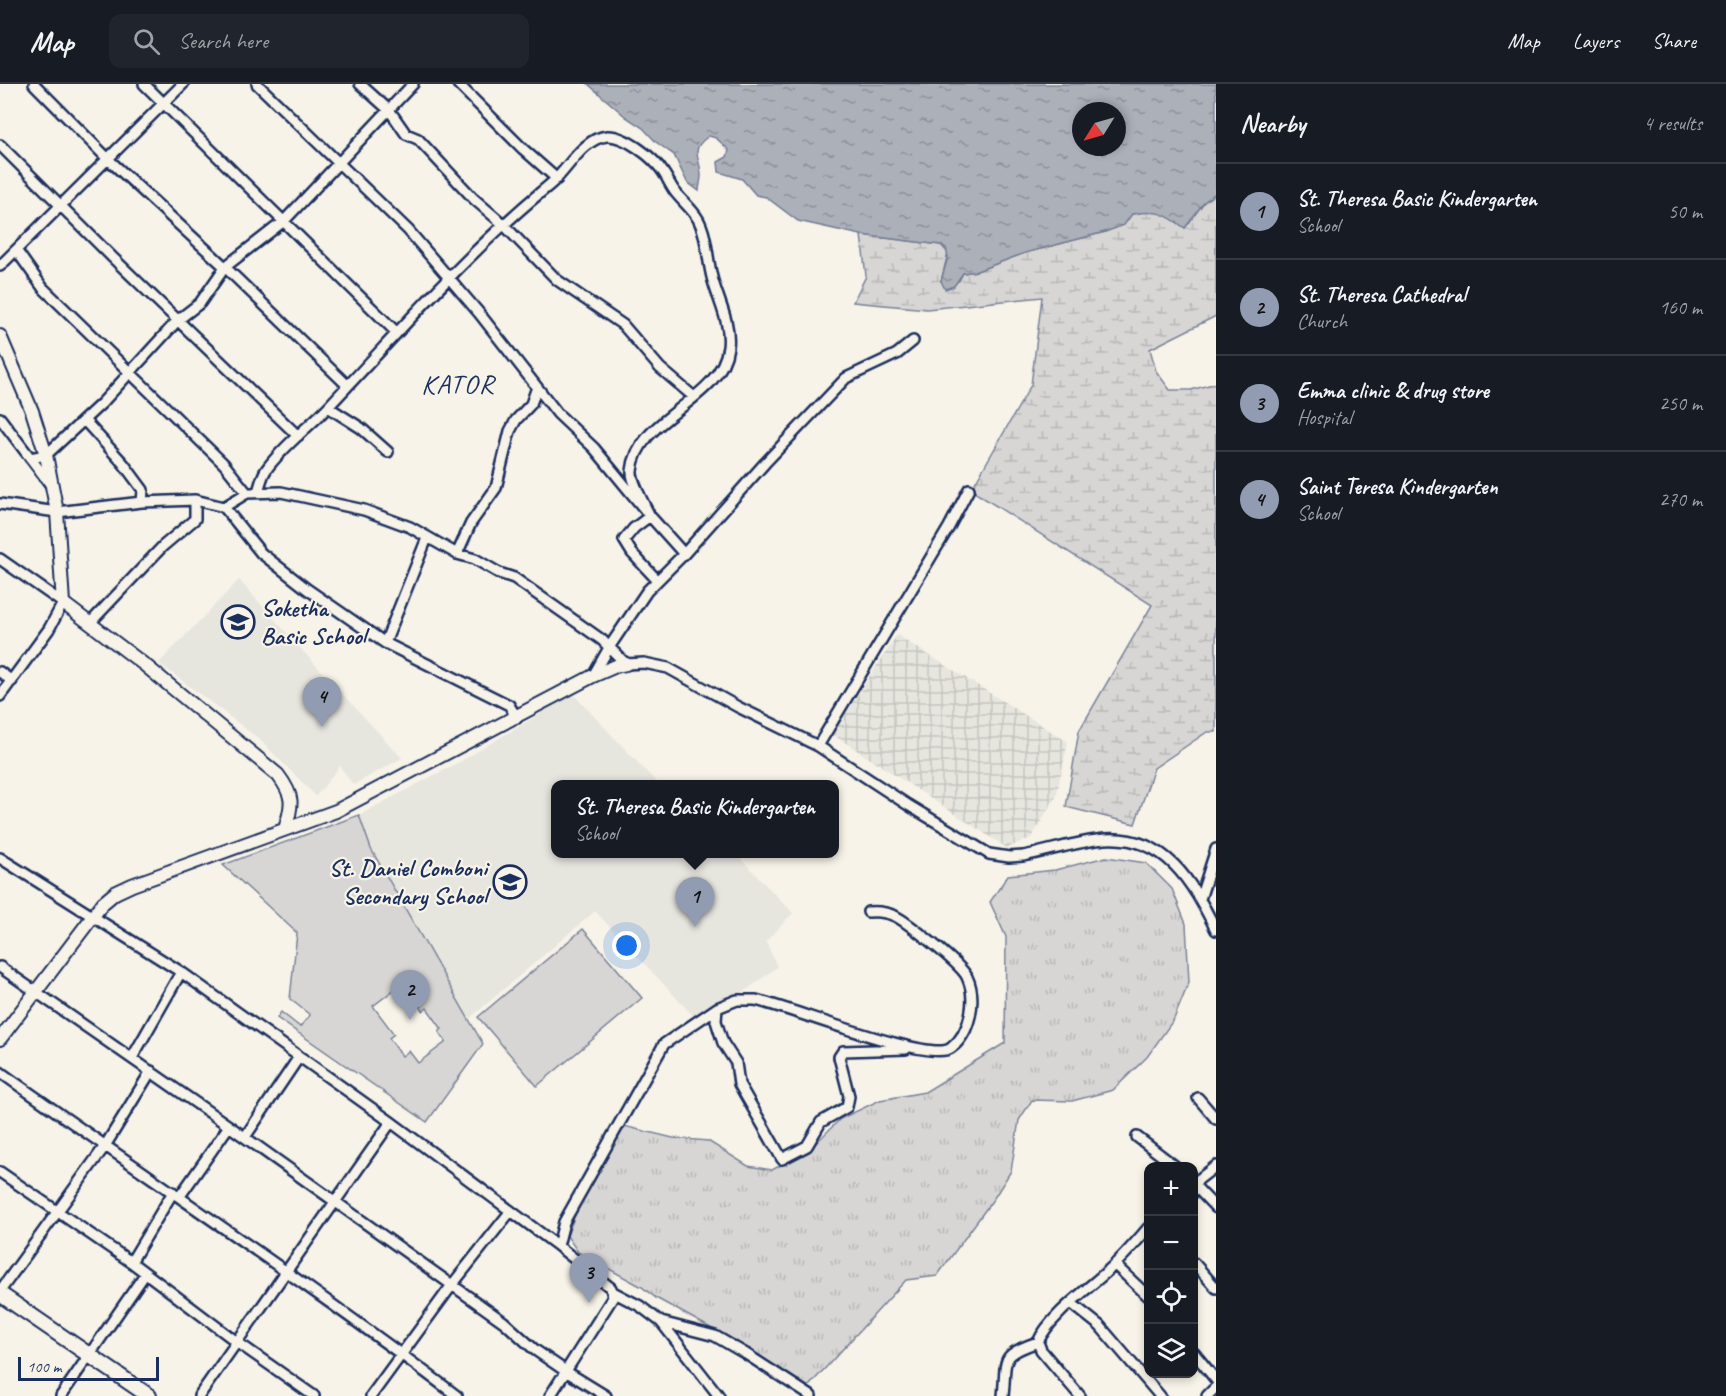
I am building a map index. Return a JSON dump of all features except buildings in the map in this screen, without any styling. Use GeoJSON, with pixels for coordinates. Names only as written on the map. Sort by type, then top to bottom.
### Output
{"type":"FeatureCollection","features":[{"type":"Feature","properties":{"kind":"main road"},"geometry":{"type":"LineString","coordinates":[[0,1293],[149,1396]]}},
{"type":"Feature","properties":{"kind":"street"},"geometry":{"type":"LineString","coordinates":[[34,84],[108,159],[225,267],[346,385]]}},
{"type":"Feature","properties":{"kind":"street"},"geometry":{"type":"LineString","coordinates":[[144,84],[396,332]]}},
{"type":"Feature","properties":{"kind":"street"},"geometry":{"type":"LineString","coordinates":[[0,266],[183,84]]}},
{"type":"Feature","properties":{"kind":"street"},"geometry":{"type":"LineString","coordinates":[[257,84],[408,230],[479,313],[558,414],[594,448],[684,554]]}},
{"type":"Feature","properties":{"kind":"street"},"geometry":{"type":"LineString","coordinates":[[360,84],[390,111],[406,134],[418,139],[474,199],[503,224],[557,280],[623,325],[660,368],[694,397]]}},
{"type":"Feature","properties":{"kind":"street"},"geometry":{"type":"LineString","coordinates":[[30,458],[46,455],[84,420],[130,374],[178,320],[200,303],[225,267],[284,221],[413,84]]}},
{"type":"Feature","properties":{"kind":"street"},"geometry":{"type":"LineString","coordinates":[[458,84],[523,149],[557,178]]}},
{"type":"Feature","properties":{"kind":"street"},"geometry":{"type":"LineString","coordinates":[[258,492],[267,469],[328,407],[396,332],[503,224],[557,178],[565,167],[594,140],[608,136],[635,147],[656,164],[672,189],[696,217],[707,247],[713,280],[724,312],[729,346],[725,361],[718,373],[645,441],[635,462],[632,473],[650,516]]}},
{"type":"Feature","properties":{"kind":"street"},"geometry":{"type":"LineString","coordinates":[[0,145],[298,436]]}},
{"type":"Feature","properties":{"kind":"street"},"geometry":{"type":"LineString","coordinates":[[16,250],[43,288],[224,464],[247,494]]}},
{"type":"Feature","properties":{"kind":"street"},"geometry":{"type":"LineString","coordinates":[[0,336],[32,411],[46,455],[57,512],[63,603],[49,629],[0,696]]}},
{"type":"Feature","properties":{"kind":"street"},"geometry":{"type":"LineString","coordinates":[[593,676],[647,591],[846,378],[897,354],[913,341]]}},
{"type":"Feature","properties":{"kind":"street"},"geometry":{"type":"LineString","coordinates":[[457,554],[471,523],[496,488],[510,430],[531,404],[537,387]]}},
{"type":"Feature","properties":{"kind":"street"},"geometry":{"type":"LineString","coordinates":[[328,407],[361,428],[388,452]]}},
{"type":"Feature","properties":{"kind":"street"},"geometry":{"type":"LineString","coordinates":[[0,418],[50,484]]}},
{"type":"Feature","properties":{"kind":"street"},"geometry":{"type":"LineString","coordinates":[[84,420],[123,463],[143,490],[142,502]]}},
{"type":"Feature","properties":{"kind":"street"},"geometry":{"type":"LineString","coordinates":[[818,746],[943,537],[969,489]]}},
{"type":"Feature","properties":{"kind":"street"},"geometry":{"type":"LineString","coordinates":[[224,507],[247,494],[281,492],[364,510],[410,527],[457,554],[476,559],[499,573],[514,578],[610,646],[626,664]]}},
{"type":"Feature","properties":{"kind":"street"},"geometry":{"type":"LineString","coordinates":[[90,622],[162,546],[195,519],[195,500]]}},
{"type":"Feature","properties":{"kind":"street"},"geometry":{"type":"LineString","coordinates":[[0,504],[57,512],[142,502],[195,500],[224,507],[261,553],[307,589],[385,643],[509,705],[517,718]]}},
{"type":"Feature","properties":{"kind":"street"},"geometry":{"type":"LineString","coordinates":[[650,516],[634,528],[624,540],[632,553],[657,580]]}},
{"type":"Feature","properties":{"kind":"street"},"geometry":{"type":"LineString","coordinates":[[385,643],[427,538]]}},
{"type":"Feature","properties":{"kind":"street"},"geometry":{"type":"LineString","coordinates":[[0,558],[90,622],[278,775],[289,790],[292,807],[285,829]]}},
{"type":"Feature","properties":{"kind":"street"},"geometry":{"type":"LineString","coordinates":[[0,1040],[35,991],[109,898],[132,885],[336,811],[517,718],[593,676],[626,664],[644,663],[668,668],[738,707],[818,746],[989,855],[1023,856],[1104,839],[1126,840],[1146,845],[1161,852],[1175,865],[1199,898],[1216,930]]}},
{"type":"Feature","properties":{"kind":"street"},"geometry":{"type":"LineString","coordinates":[[0,672],[12,681]]}},
{"type":"Feature","properties":{"kind":"street"},"geometry":{"type":"LineString","coordinates":[[1199,898],[1216,849]]}},
{"type":"Feature","properties":{"kind":"street"},"geometry":{"type":"LineString","coordinates":[[1,860],[181,972],[391,1122],[558,1246],[613,1292],[640,1306],[661,1322],[719,1396]]}},
{"type":"Feature","properties":{"kind":"street"},"geometry":{"type":"LineString","coordinates":[[717,1008],[716,1021],[723,1043],[736,1063],[739,1084],[782,1159],[807,1146],[821,1122],[847,1107],[849,1096],[839,1057],[843,1051],[923,1049],[944,1051],[951,1048],[960,1038],[969,1020],[973,999],[967,977],[957,963],[896,916],[880,911],[868,912]]}},
{"type":"Feature","properties":{"kind":"street"},"geometry":{"type":"LineString","coordinates":[[0,967],[245,1137],[504,1322],[535,1350],[606,1396]]}},
{"type":"Feature","properties":{"kind":"street"},"geometry":{"type":"LineString","coordinates":[[132,1058],[181,972]]}},
{"type":"Feature","properties":{"kind":"street"},"geometry":{"type":"LineString","coordinates":[[558,1246],[564,1222],[663,1044],[717,1008],[737,1000],[763,1001],[812,1018],[923,1049]]}},
{"type":"Feature","properties":{"kind":"street"},"geometry":{"type":"LineString","coordinates":[[245,1137],[299,1057]]}},
{"type":"Feature","properties":{"kind":"street"},"geometry":{"type":"LineString","coordinates":[[0,1293],[105,1146],[151,1071]]}},
{"type":"Feature","properties":{"kind":"street"},"geometry":{"type":"LineString","coordinates":[[0,1072],[177,1194],[457,1396]]}},
{"type":"Feature","properties":{"kind":"street"},"geometry":{"type":"LineString","coordinates":[[1198,1098],[1216,1119]]}},
{"type":"Feature","properties":{"kind":"street"},"geometry":{"type":"LineString","coordinates":[[198,1396],[391,1122]]}},
{"type":"Feature","properties":{"kind":"street"},"geometry":{"type":"LineString","coordinates":[[131,1262],[177,1194],[229,1126]]}},
{"type":"Feature","properties":{"kind":"street"},"geometry":{"type":"LineString","coordinates":[[1137,1137],[1170,1162]]}},
{"type":"Feature","properties":{"kind":"street"},"geometry":{"type":"LineString","coordinates":[[1198,1181],[1216,1166]]}},
{"type":"Feature","properties":{"kind":"street"},"geometry":{"type":"LineString","coordinates":[[0,1172],[131,1262],[237,1342],[314,1396]]}},
{"type":"Feature","properties":{"kind":"street"},"geometry":{"type":"LineString","coordinates":[[1198,1188],[1216,1208]]}},
{"type":"Feature","properties":{"kind":"street"},"geometry":{"type":"LineString","coordinates":[[371,1396],[452,1285],[510,1212]]}},
{"type":"Feature","properties":{"kind":"street"},"geometry":{"type":"LineString","coordinates":[[1080,1396],[1041,1350],[1038,1342],[1042,1333],[1071,1303],[1115,1265],[1144,1233]]}},
{"type":"Feature","properties":{"kind":"street"},"geometry":{"type":"LineString","coordinates":[[1115,1265],[1144,1291]]}},
{"type":"Feature","properties":{"kind":"street"},"geometry":{"type":"LineString","coordinates":[[1198,1268],[1216,1288]]}},
{"type":"Feature","properties":{"kind":"street"},"geometry":{"type":"LineString","coordinates":[[61,1396],[146,1274]]}},
{"type":"Feature","properties":{"kind":"street"},"geometry":{"type":"LineString","coordinates":[[550,1396],[613,1297],[613,1292]]}},
{"type":"Feature","properties":{"kind":"street"},"geometry":{"type":"LineString","coordinates":[[1071,1303],[1100,1326],[1160,1396]]}},
{"type":"Feature","properties":{"kind":"street"},"geometry":{"type":"LineString","coordinates":[[661,1322],[715,1336],[811,1396]]}},
{"type":"Feature","properties":{"kind":"street"},"geometry":{"type":"LineString","coordinates":[[1003,1396],[1004,1365],[1008,1356],[1015,1350],[1038,1342]]}},
{"type":"Feature","properties":{"kind":"street"},"geometry":{"type":"LineString","coordinates":[[1198,1358],[1216,1380]]}},
{"type":"Feature","properties":{"kind":"street"},"geometry":{"type":"LineString","coordinates":[[1206,1396],[1216,1387]]}},
{"type":"Feature","properties":{"kind":"shaded area"},"geometry":{"type":"Polygon","coordinates":[[[239,580],[402,758],[353,785],[340,766],[316,796],[259,739],[159,663],[239,580]]]}},
{"type":"Feature","properties":{"kind":"shaded area"},"geometry":{"type":"Polygon","coordinates":[[[897,635],[1068,742],[1056,797],[1031,838],[1007,848],[832,734],[897,635]]]}},
{"type":"Feature","properties":{"kind":"shaded area","name":"St. Daniel Comboni Secondary School"},"geometry":{"type":"Polygon","coordinates":[[[573,694],[654,780],[551,780],[551,858],[740,858],[793,913],[766,941],[777,967],[701,1024],[595,911],[469,1019],[371,849],[359,815],[463,760],[573,694]]]}},
{"type":"Feature","properties":{"kind":"green space"},"geometry":{"type":"Polygon","coordinates":[[[1216,193],[1216,316],[1150,349],[1156,371],[1170,390],[1191,390],[1216,383],[1216,732],[1207,732],[1154,768],[1135,824],[1066,807],[1079,731],[1152,605],[971,490],[1031,385],[1042,297],[927,309],[853,302],[866,276],[861,235],[941,245],[948,253],[941,281],[959,281],[963,273],[977,271],[1025,253],[1105,232],[1132,214],[1149,211],[1166,214],[1185,228],[1204,202],[1216,193]]]}},
{"type":"Feature","properties":{"kind":"green space"},"geometry":{"type":"Polygon","coordinates":[[[359,815],[371,849],[483,1044],[427,1122],[277,1018],[281,1012],[300,1027],[310,1015],[290,999],[297,933],[223,865],[359,815]],[[403,983],[373,1006],[394,1034],[389,1038],[402,1056],[409,1051],[418,1063],[446,1042],[439,1032],[442,1029],[427,1008],[423,1011],[403,983]]]}},
{"type":"Feature","properties":{"kind":"green space"},"geometry":{"type":"Polygon","coordinates":[[[1106,857],[1146,863],[1172,889],[1186,924],[1189,982],[1174,1019],[1147,1057],[1113,1090],[1072,1101],[1032,1100],[1019,1120],[1011,1171],[937,1276],[906,1280],[808,1387],[747,1348],[578,1252],[567,1236],[581,1199],[624,1126],[673,1138],[708,1141],[748,1166],[772,1170],[809,1150],[840,1119],[880,1100],[925,1092],[1005,1043],[1006,937],[990,902],[1008,875],[1055,870],[1106,857]]]}},
{"type":"Feature","properties":{"kind":"green space"},"geometry":{"type":"Polygon","coordinates":[[[583,929],[642,998],[537,1086],[478,1017],[583,929]]]}},
{"type":"Feature","properties":{"kind":"water"},"geometry":{"type":"Polygon","coordinates":[[[588,84],[1216,84],[1216,193],[1204,202],[1185,228],[1161,214],[1149,212],[1132,214],[1124,225],[1105,232],[1025,253],[977,271],[963,273],[954,286],[945,289],[941,281],[948,257],[946,248],[941,245],[861,235],[798,221],[766,197],[756,195],[742,179],[719,172],[718,162],[727,157],[729,150],[716,138],[709,136],[697,150],[701,176],[699,191],[687,182],[674,155],[656,142],[643,128],[626,117],[588,84]]]}},
{"type":"Feature","properties":{"kind":"place","name":"Soketha Basic School"},"geometry":{"type":"Point","coordinates":[238,622]}},
{"type":"Feature","properties":{"kind":"place","name":"Saint Teresa Kindergarten"},"geometry":{"type":"Point","coordinates":[322,727]}},
{"type":"Feature","properties":{"kind":"place","name":"St. Daniel Comboni Secondary School"},"geometry":{"type":"Point","coordinates":[510,882]}},
{"type":"Feature","properties":{"kind":"place","name":"St. Theresa Basic Kindergarten"},"geometry":{"type":"Point","coordinates":[695,927]}},
{"type":"Feature","properties":{"kind":"place","name":"St. Theresa Cathedral"},"geometry":{"type":"Point","coordinates":[410,1020]}},
{"type":"Feature","properties":{"kind":"place","name":"Emma clinic & drug store"},"geometry":{"type":"Point","coordinates":[589,1303]}},
{"type":"Feature","properties":{"kind":"district","name":"KATOR"},"geometry":{"type":"Point","coordinates":[458,384]}}]}
